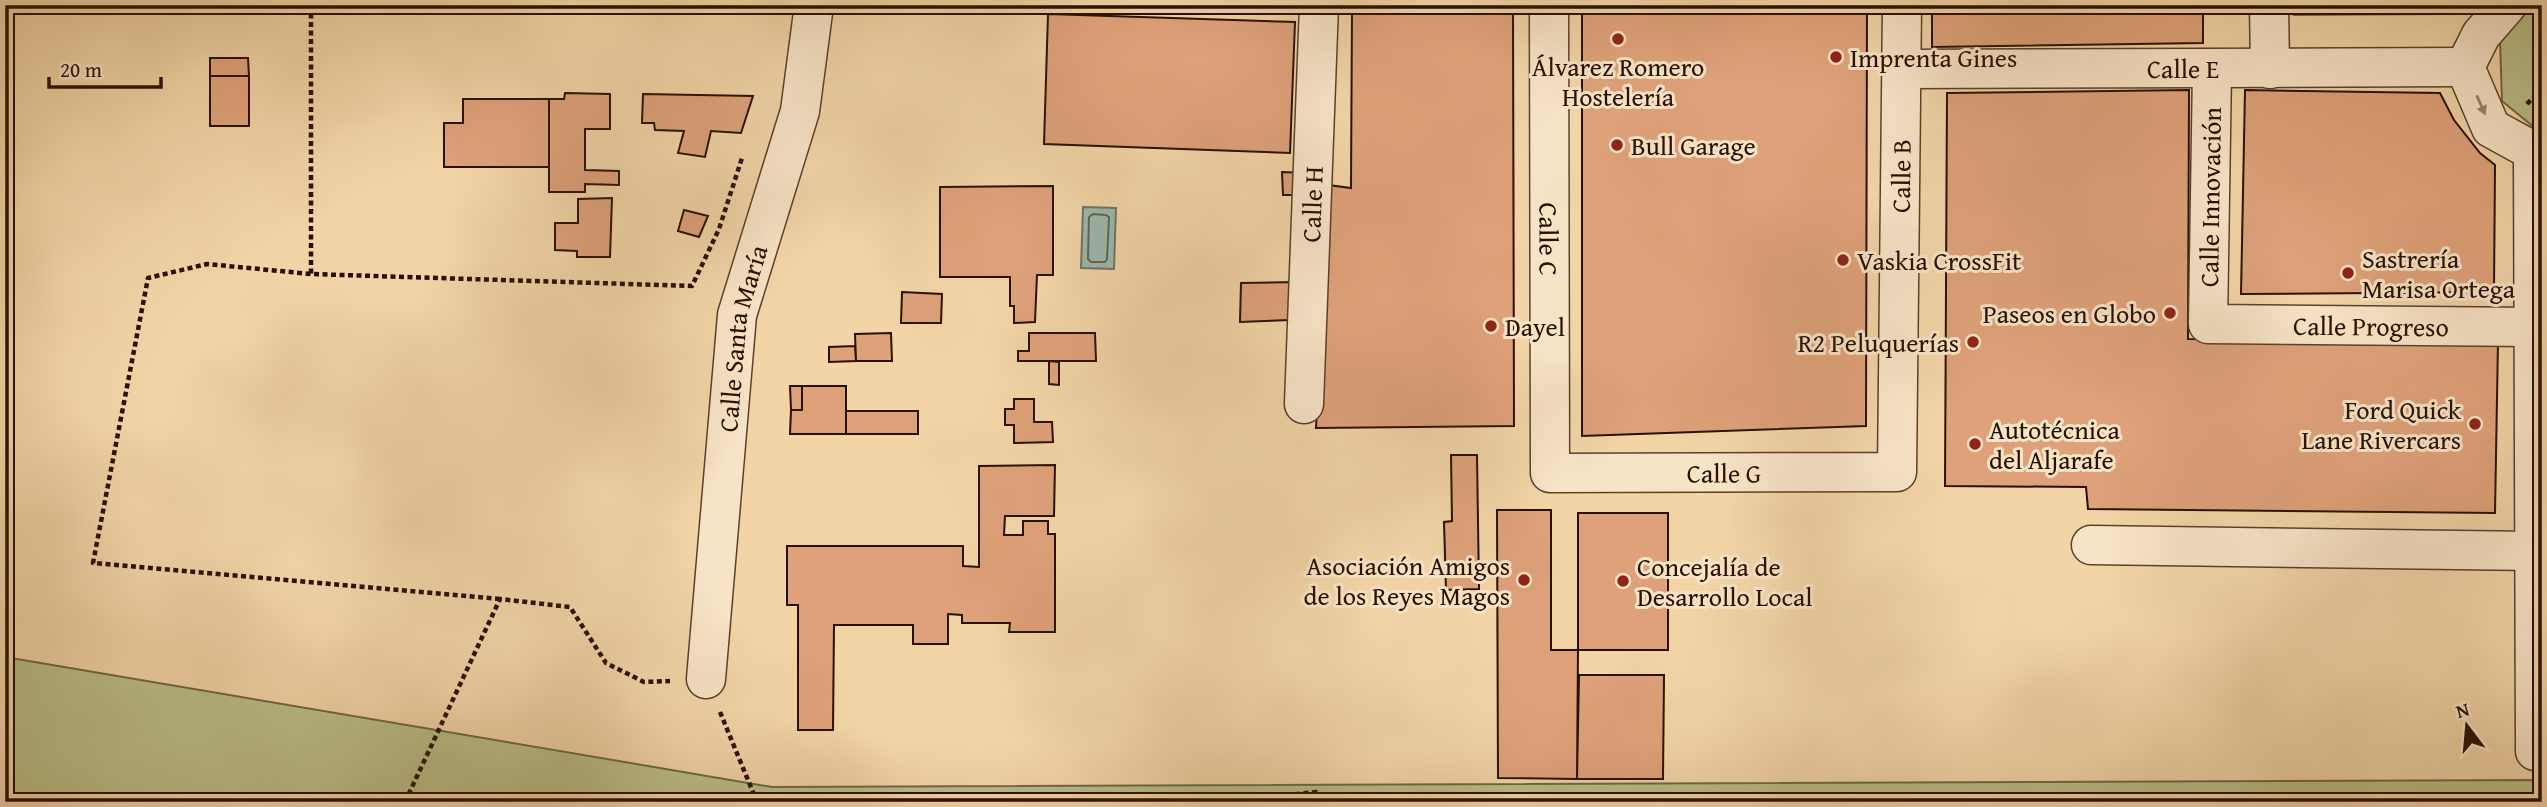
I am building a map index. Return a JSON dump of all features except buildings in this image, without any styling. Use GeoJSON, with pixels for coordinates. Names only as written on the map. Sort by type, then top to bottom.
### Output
{"type":"FeatureCollection","features":[{"type":"Feature","properties":{"kind":"street","name":"Calle Santa María"},"geometry":{"type":"LineString","coordinates":[[706,679],[737,315],[800,111],[814,5]]}},
{"type":"Feature","properties":{"kind":"street","name":"Calle H"},"geometry":{"type":"LineString","coordinates":[[1304,404],[1319,5]]}},
{"type":"Feature","properties":{"kind":"street","name":"Calle C"},"geometry":{"type":"LineString","coordinates":[[1549,5],[1550,472]]}},
{"type":"Feature","properties":{"kind":"street","name":"Calle B"},"geometry":{"type":"LineString","coordinates":[[1897,472],[1902,5]]}},
{"type":"Feature","properties":{"kind":"street"},"geometry":{"type":"LineString","coordinates":[[2269,5],[2270,69]]}},
{"type":"Feature","properties":{"kind":"street"},"geometry":{"type":"LineString","coordinates":[[2507,5],[2481,35],[2465,67],[2491,128],[2537,152],[2533,327],[2535,751],[2542,752]]}},
{"type":"Feature","properties":{"kind":"street","name":"Calle E"},"geometry":{"type":"LineString","coordinates":[[1901,69],[2465,67]]}},
{"type":"Feature","properties":{"kind":"street","name":"Calle Innovación"},"geometry":{"type":"LineString","coordinates":[[2208,324],[2212,69]]}},
{"type":"Feature","properties":{"kind":"street","name":"Calle Progreso"},"geometry":{"type":"LineString","coordinates":[[2208,324],[2533,327]]}},
{"type":"Feature","properties":{"kind":"street","name":"Calle G"},"geometry":{"type":"LineString","coordinates":[[1550,472],[1897,472]]}},
{"type":"Feature","properties":{"kind":"street"},"geometry":{"type":"LineString","coordinates":[[2091,545],[2534,551]]}},
{"type":"Feature","properties":{"kind":"path"},"geometry":{"type":"LineString","coordinates":[[311,5],[311,274]]}},
{"type":"Feature","properties":{"kind":"path"},"geometry":{"type":"LineString","coordinates":[[745,150],[719,229],[692,286],[311,274],[207,264],[148,278],[93,563],[570,607],[606,663],[644,682],[706,679],[757,802]]}},
{"type":"Feature","properties":{"kind":"path"},"geometry":{"type":"LineString","coordinates":[[405,802],[500,599]]}},
{"type":"Feature","properties":{"kind":"path"},"geometry":{"type":"LineString","coordinates":[[1219,802],[1316,792],[1334,802]]}},
{"type":"Feature","properties":{"kind":"green space"},"geometry":{"type":"Polygon","coordinates":[[[2294,5],[2451,5],[2442,14],[2294,15],[2294,5]]]}},
{"type":"Feature","properties":{"kind":"green space"},"geometry":{"type":"Polygon","coordinates":[[[2533,5],[2542,5],[2542,129],[2535,128],[2502,101],[2500,41],[2533,5]]]}},
{"type":"Feature","properties":{"kind":"green space"},"geometry":{"type":"Polygon","coordinates":[[[5,657],[772,787],[2542,780],[2542,802],[5,802],[5,657]]]}},
{"type":"Feature","properties":{"kind":"water"},"geometry":{"type":"Polygon","coordinates":[[[1083,207],[1116,208],[1114,269],[1081,268],[1083,207]]]}},
{"type":"Feature","properties":{"kind":"place","name":"Álvarez Romero Hostelería"},"geometry":{"type":"Point","coordinates":[1618,39]}},
{"type":"Feature","properties":{"kind":"place","name":"Imprenta Gines"},"geometry":{"type":"Point","coordinates":[1836,57]}},
{"type":"Feature","properties":{"kind":"place","name":"Bull Garage"},"geometry":{"type":"Point","coordinates":[1617,145]}},
{"type":"Feature","properties":{"kind":"place","name":"Vaskia CrossFit"},"geometry":{"type":"Point","coordinates":[1843,260]}},
{"type":"Feature","properties":{"kind":"place","name":"Sastrería Marisa Ortega"},"geometry":{"type":"Point","coordinates":[2348,273]}},
{"type":"Feature","properties":{"kind":"place","name":"Paseos en Globo"},"geometry":{"type":"Point","coordinates":[2170,313]}},
{"type":"Feature","properties":{"kind":"place","name":"Dayel"},"geometry":{"type":"Point","coordinates":[1491,326]}},
{"type":"Feature","properties":{"kind":"place","name":"R2 Peluquerías"},"geometry":{"type":"Point","coordinates":[1973,342]}},
{"type":"Feature","properties":{"kind":"place","name":"Ford Quick Lane Rivercars"},"geometry":{"type":"Point","coordinates":[2475,424]}},
{"type":"Feature","properties":{"kind":"place","name":"Autotécnica del Aljarafe"},"geometry":{"type":"Point","coordinates":[1975,444]}},
{"type":"Feature","properties":{"kind":"place","name":"Asociación Amigos de los Reyes Magos"},"geometry":{"type":"Point","coordinates":[1524,580]}},
{"type":"Feature","properties":{"kind":"place","name":"Concejalía de Desarrollo Local"},"geometry":{"type":"Point","coordinates":[1623,581]}}]}
